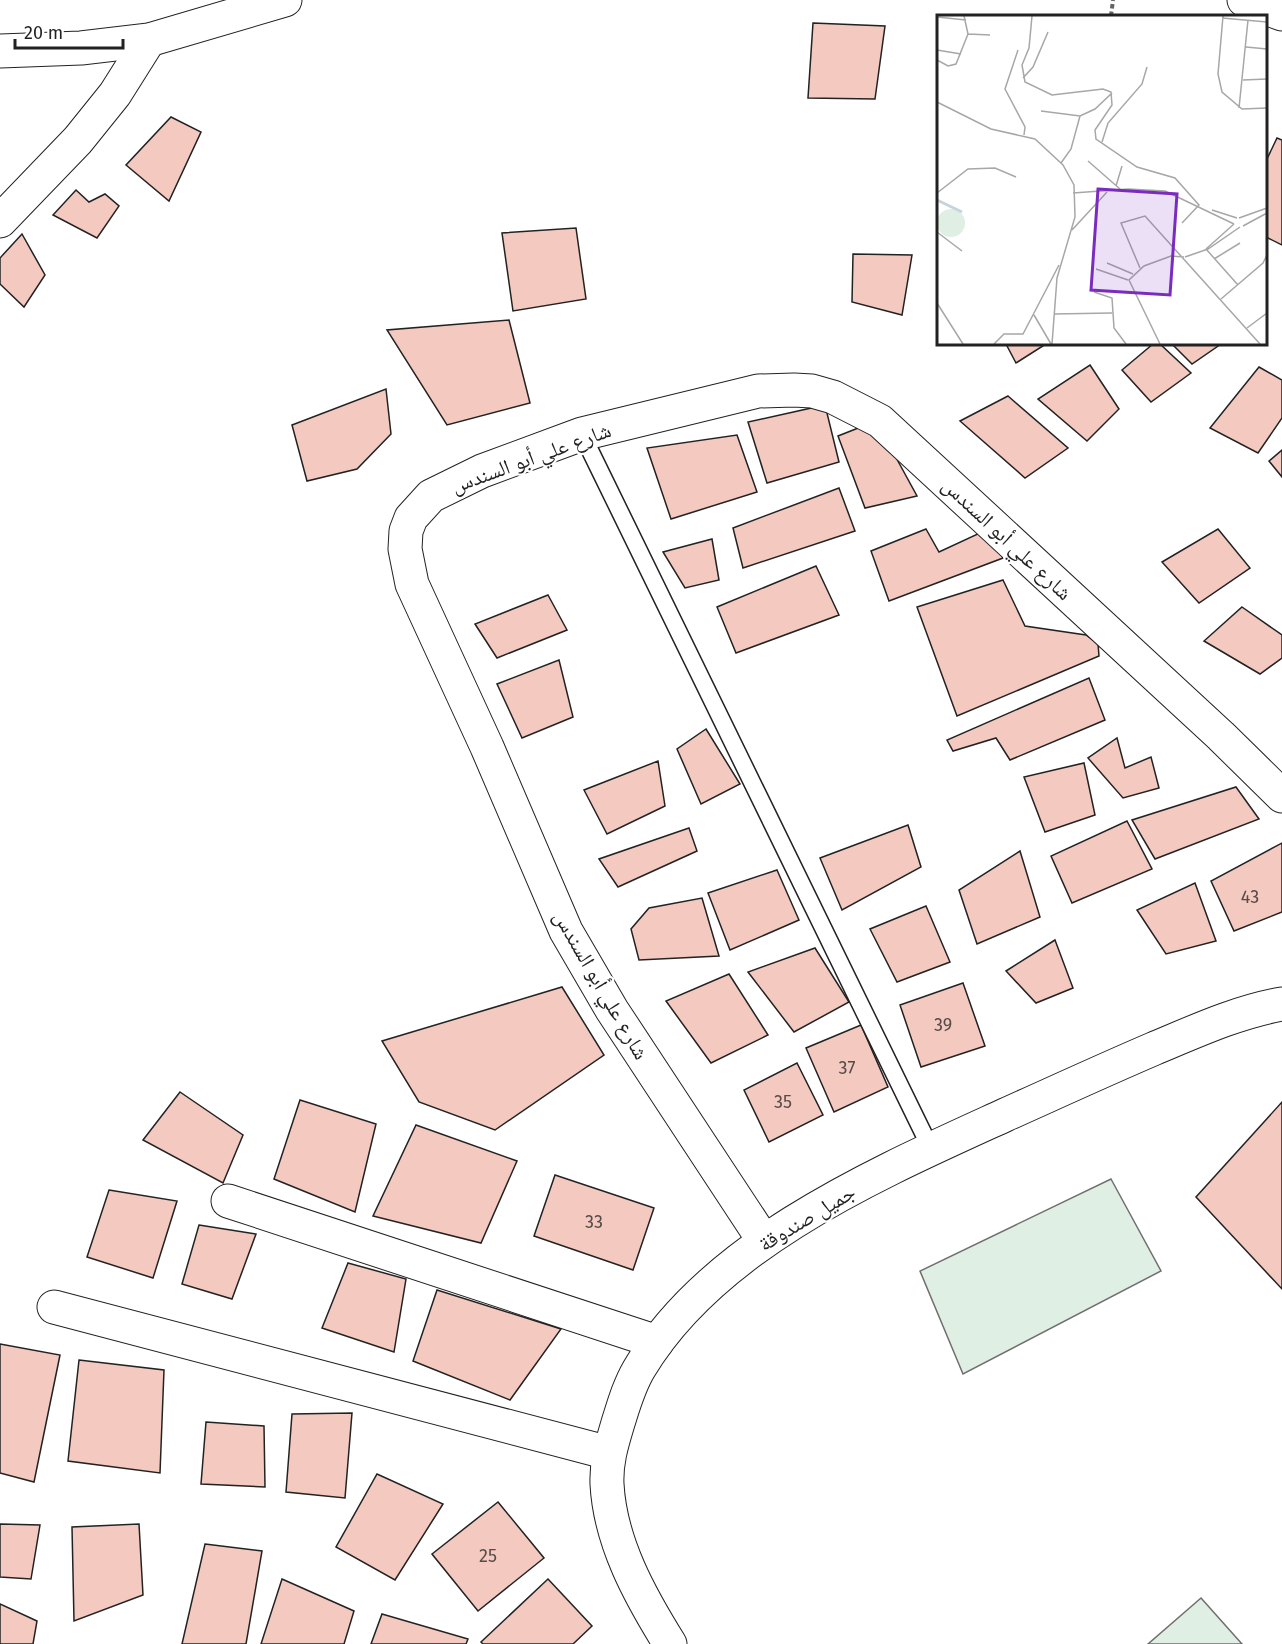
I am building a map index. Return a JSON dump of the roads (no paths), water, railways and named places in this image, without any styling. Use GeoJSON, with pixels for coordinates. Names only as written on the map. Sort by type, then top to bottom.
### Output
{"type":"FeatureCollection","features":[{"type":"Feature","properties":{"kind":"street"},"geometry":{"type":"LineString","coordinates":[[0,51],[81,48],[149,40],[285,0]]}},
{"type":"Feature","properties":{"kind":"street"},"geometry":{"type":"LineString","coordinates":[[1244,0],[1282,14]]}},
{"type":"Feature","properties":{"kind":"street"},"geometry":{"type":"LineString","coordinates":[[0,221],[78,140],[115,94],[149,40]]}},
{"type":"Feature","properties":{"kind":"street","name":"شارع علي أبو السندس"},"geometry":{"type":"LineString","coordinates":[[764,1241],[612,1010],[566,931],[487,747],[412,584],[405,549],[406,531],[411,518],[431,496],[482,471],[582,434],[758,391],[812,391],[833,397],[880,421],[1221,736],[1282,796]]}},
{"type":"Feature","properties":{"kind":"street","name":"جميل صندوقة"},"geometry":{"type":"LineString","coordinates":[[670,1644],[645,1605],[617,1538],[607,1483],[609,1453],[627,1395],[639,1370],[678,1314],[764,1241],[821,1206],[931,1149],[1095,1074],[1221,1020],[1282,1004]]}},
{"type":"Feature","properties":{"kind":"street"},"geometry":{"type":"LineString","coordinates":[[228,1201],[657,1342]]}},
{"type":"Feature","properties":{"kind":"street"},"geometry":{"type":"LineString","coordinates":[[54,1307],[609,1453]]}},
{"type":"Feature","properties":{"kind":"lane"},"geometry":{"type":"LineString","coordinates":[[582,434],[931,1149]]}}]}
